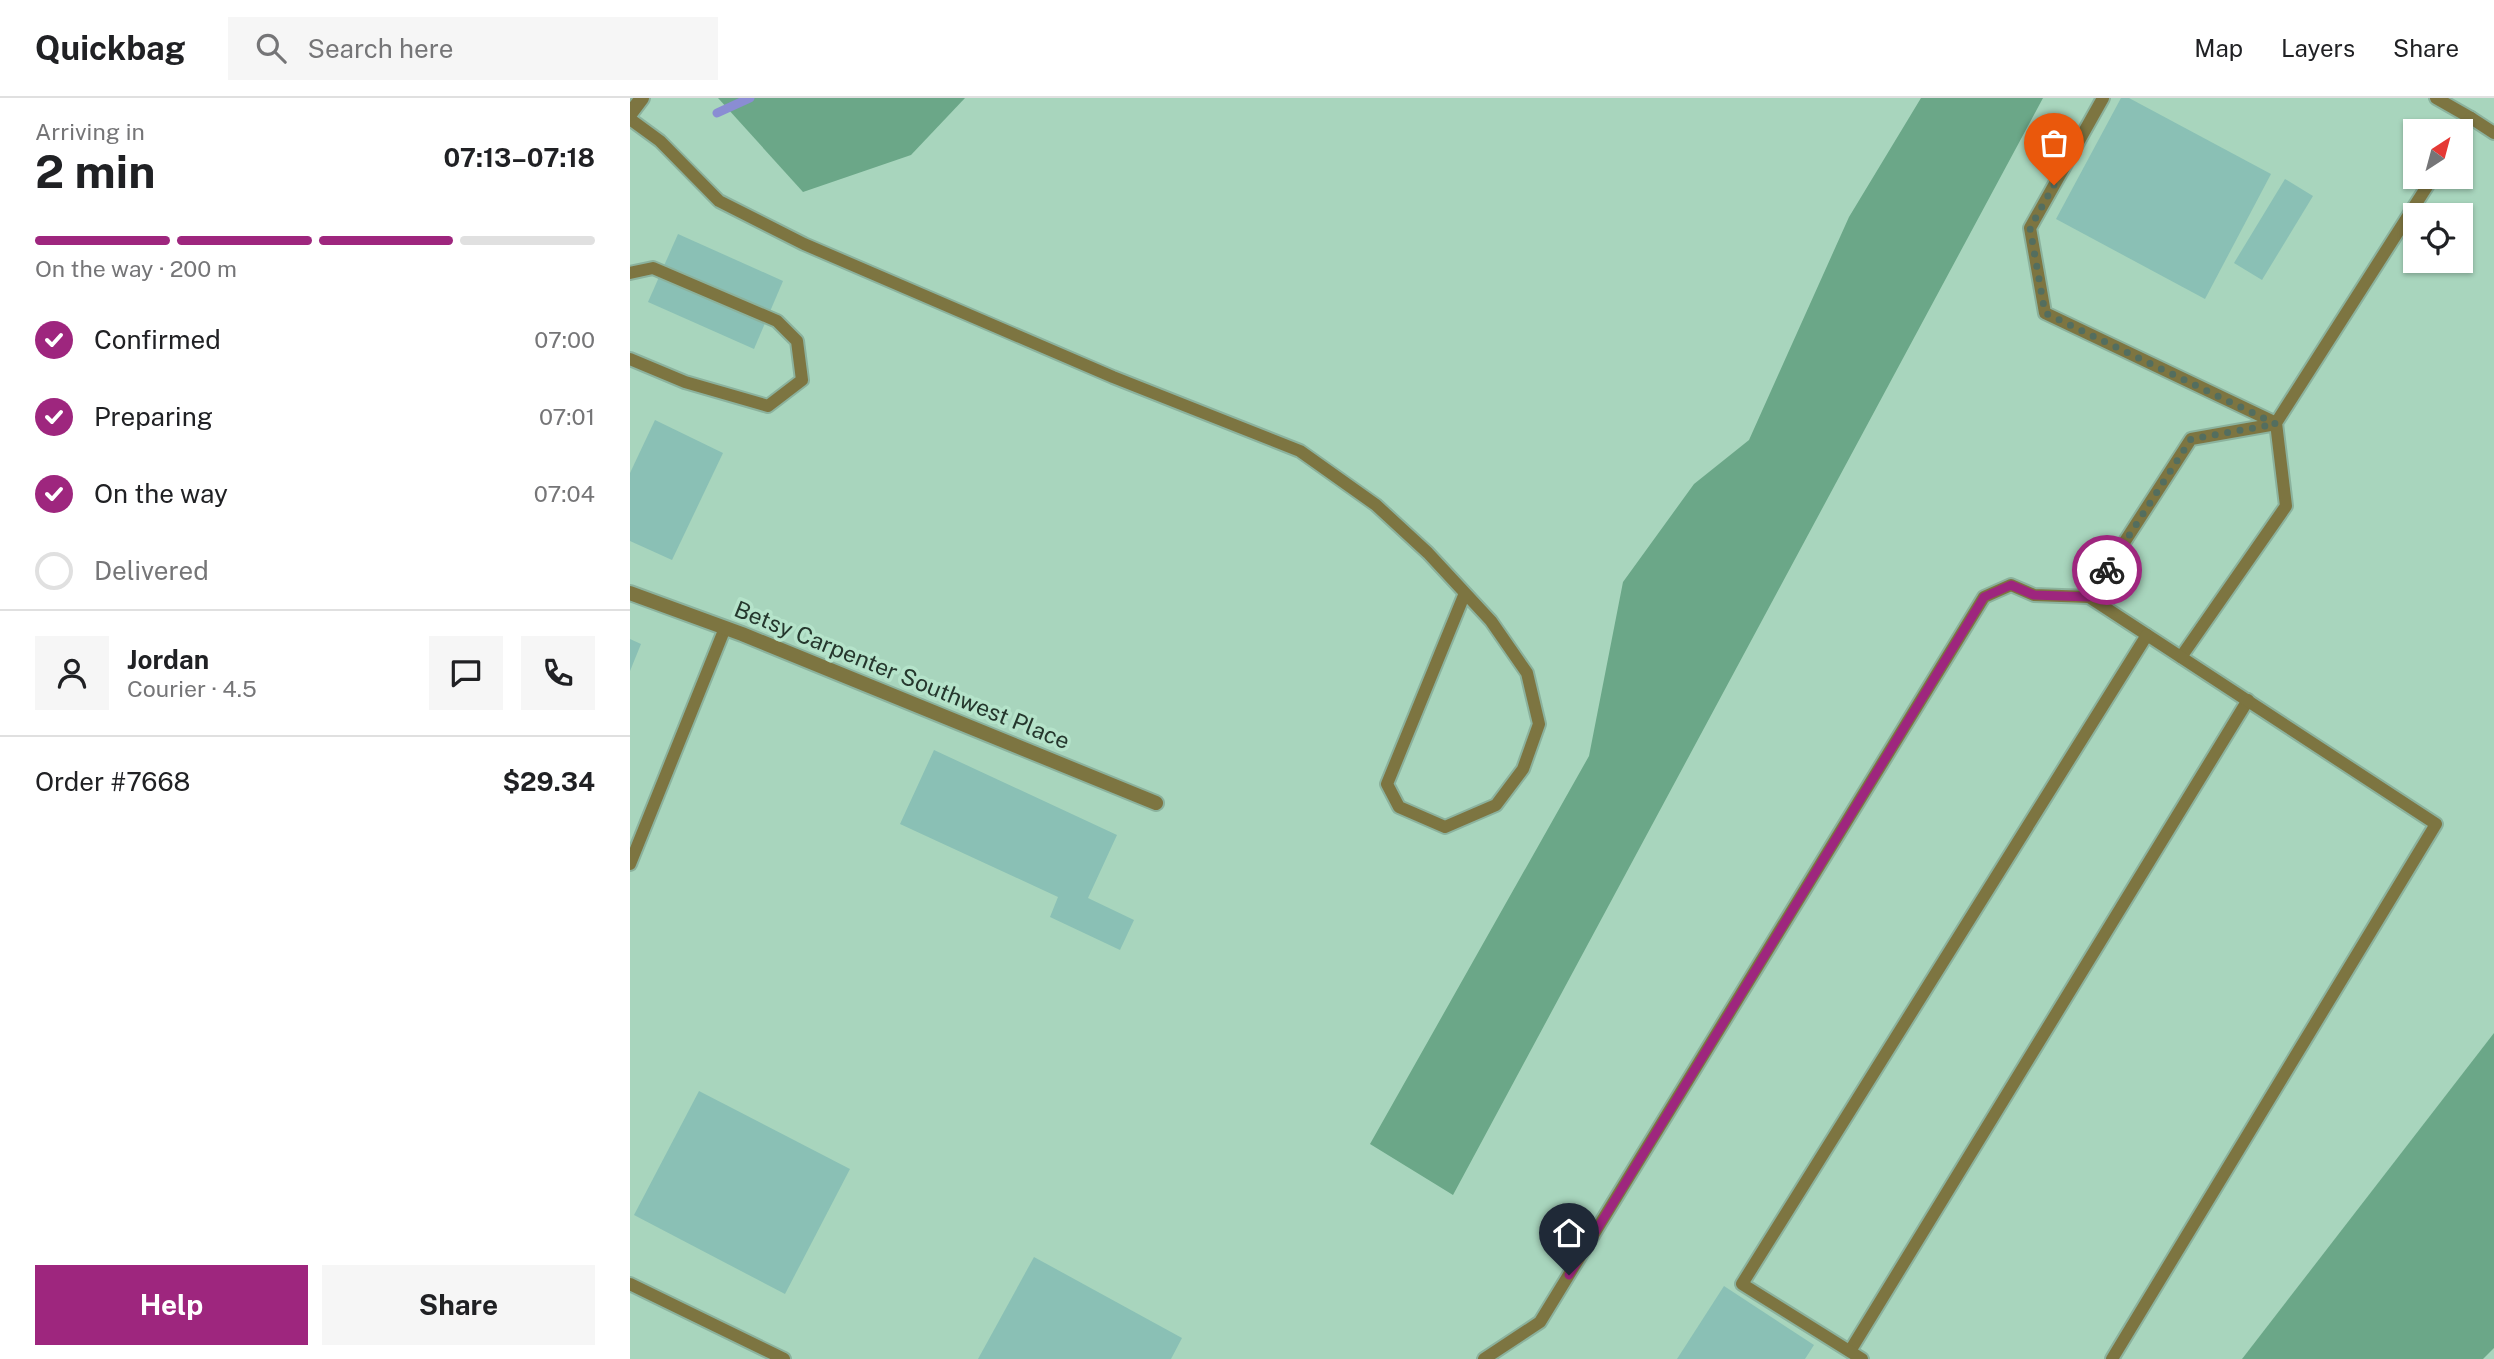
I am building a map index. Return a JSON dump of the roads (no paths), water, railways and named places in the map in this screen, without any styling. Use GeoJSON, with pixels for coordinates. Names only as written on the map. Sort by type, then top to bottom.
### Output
{"type":"FeatureCollection","features":[{"type":"Feature","properties":{"kind":"street"},"geometry":{"type":"LineString","coordinates":[[630,116],[642,98]]}},
{"type":"Feature","properties":{"kind":"street","name":"Betsy Carpenter Southwest Place"},"geometry":{"type":"LineString","coordinates":[[630,593],[725,628],[1156,803]]}},
{"type":"Feature","properties":{"kind":"lane"},"geometry":{"type":"LineString","coordinates":[[2103,98],[2030,228],[2045,313],[2276,424]]}},
{"type":"Feature","properties":{"kind":"lane"},"geometry":{"type":"LineString","coordinates":[[2437,98],[2494,133]]}},
{"type":"Feature","properties":{"kind":"lane"},"geometry":{"type":"LineString","coordinates":[[630,116],[660,141],[719,201],[804,244],[1113,377],[1300,451],[1376,505],[1428,552],[1491,621],[1527,673],[1539,724],[1523,769],[1496,805],[1445,827],[1399,807],[1387,784],[1465,593]]}},
{"type":"Feature","properties":{"kind":"lane"},"geometry":{"type":"LineString","coordinates":[[2181,657],[2286,506],[2276,424],[2425,189]]}},
{"type":"Feature","properties":{"kind":"lane"},"geometry":{"type":"LineString","coordinates":[[630,273],[653,268],[777,321],[797,341],[802,380],[768,406],[685,382],[630,359]]}},
{"type":"Feature","properties":{"kind":"lane"},"geometry":{"type":"LineString","coordinates":[[2089,597],[2191,439],[2276,424]]}},
{"type":"Feature","properties":{"kind":"lane"},"geometry":{"type":"LineString","coordinates":[[1483,1359],[1540,1322],[1984,597],[2011,585],[2034,595],[2089,597],[2436,824],[2112,1359]]}},
{"type":"Feature","properties":{"kind":"lane"},"geometry":{"type":"LineString","coordinates":[[630,864],[725,628]]}},
{"type":"Feature","properties":{"kind":"lane"},"geometry":{"type":"LineString","coordinates":[[1862,1359],[1742,1284],[2147,635]]}},
{"type":"Feature","properties":{"kind":"lane"},"geometry":{"type":"LineString","coordinates":[[1850,1351],[2248,701]]}},
{"type":"Feature","properties":{"kind":"lane"},"geometry":{"type":"LineString","coordinates":[[630,1284],[784,1359]]}},
{"type":"Feature","properties":{"kind":"waterway"},"geometry":{"type":"LineString","coordinates":[[717,113],[750,98]]}}]}
